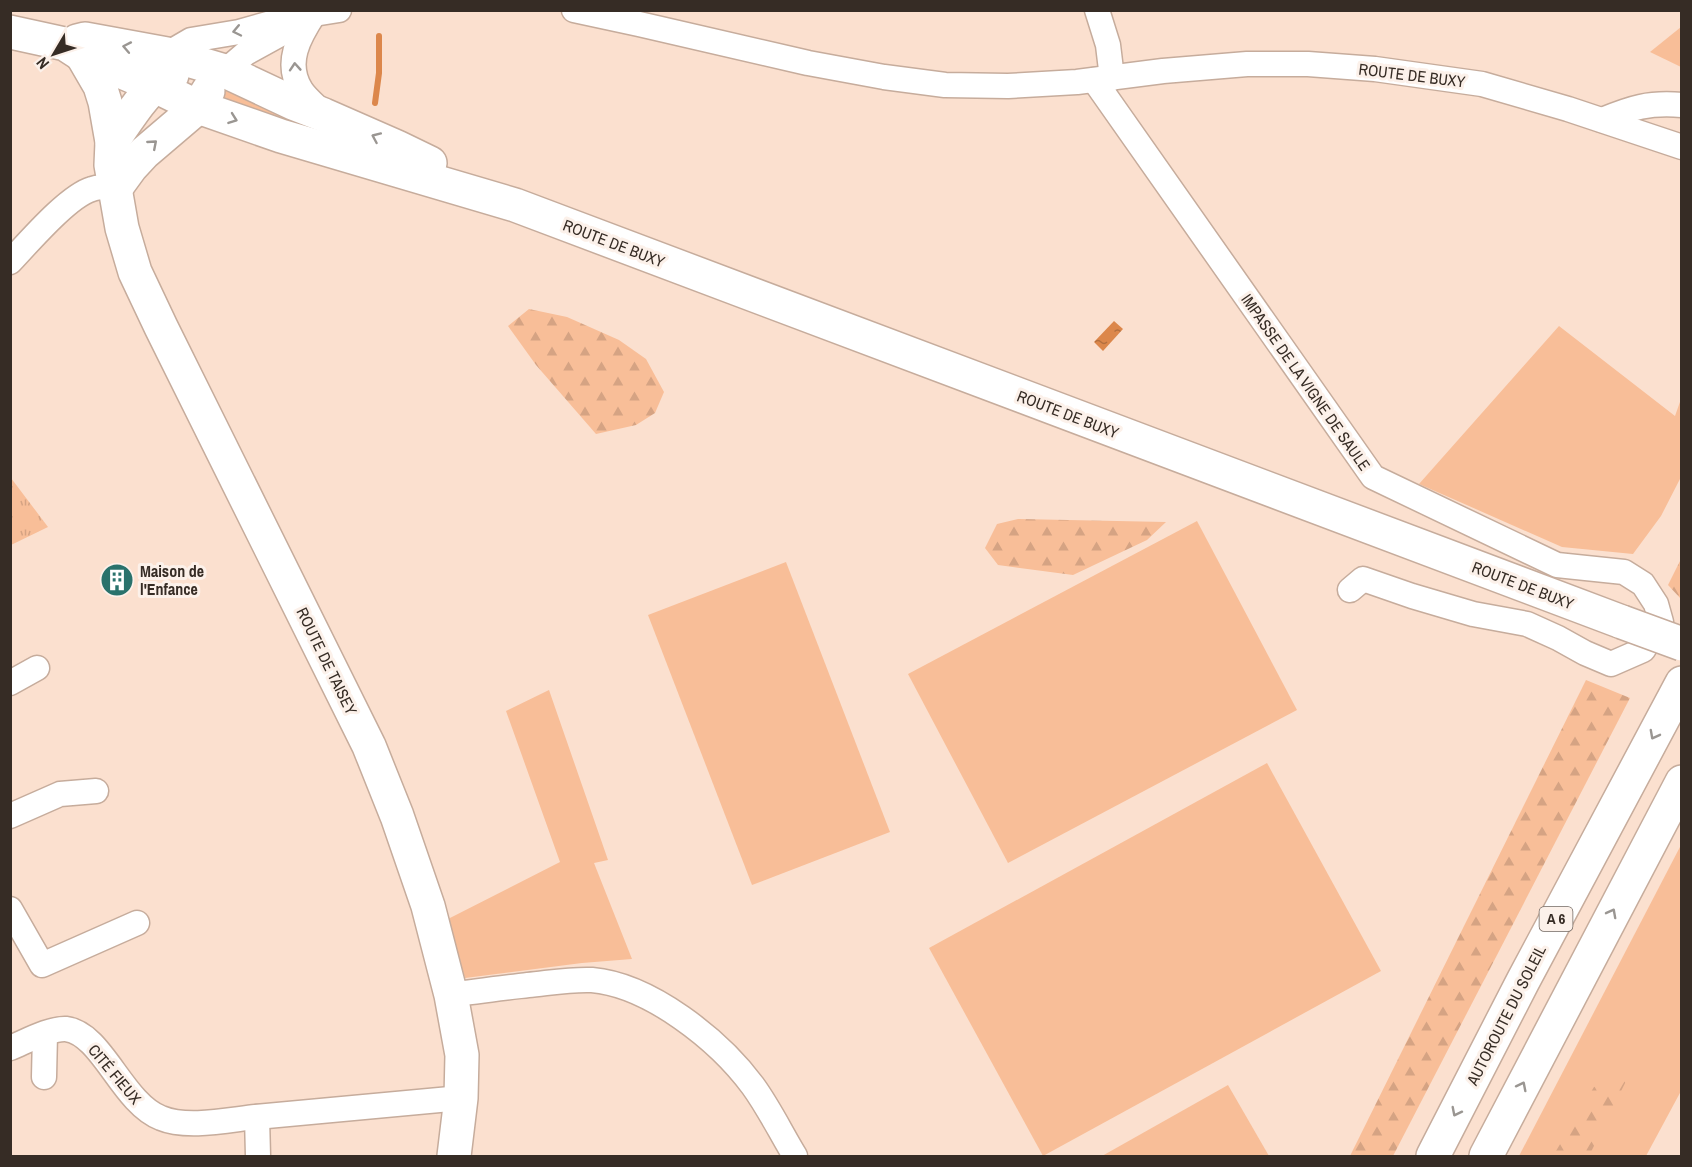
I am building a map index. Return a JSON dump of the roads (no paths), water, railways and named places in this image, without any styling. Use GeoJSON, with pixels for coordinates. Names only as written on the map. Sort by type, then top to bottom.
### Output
{"type":"FeatureCollection","features":[{"type":"Feature","properties":{"kind":"main road","name":"ROUTE DE BUXY"},"geometry":{"type":"LineString","coordinates":[[10,32],[74,50],[198,107],[281,136],[515,205],[1682,644]]}},
{"type":"Feature","properties":{"kind":"main road","name":"ROUTE DE BUXY"},"geometry":{"type":"LineString","coordinates":[[74,50],[85,39],[168,54],[215,68],[397,147],[515,205]]}},
{"type":"Feature","properties":{"kind":"main road","name":"ROUTE DE TAISEY"},"geometry":{"type":"LineString","coordinates":[[74,50],[100,86],[105,102],[112,142],[111,165],[115,189],[122,228],[135,272],[372,753],[397,816],[428,906],[451,995],[462,1055],[461,1098],[454,1156]]}},
{"type":"Feature","properties":{"kind":"main road"},"geometry":{"type":"LineString","coordinates":[[112,142],[144,98],[167,77],[188,68],[215,68],[198,107],[144,153],[130,167],[115,189]]}},
{"type":"Feature","properties":{"kind":"main road","name":"AUTOROUTE DU SOLEIL"},"geometry":{"type":"LineString","coordinates":[[1433,1156],[1523,981],[1682,684]]}},
{"type":"Feature","properties":{"kind":"main road"},"geometry":{"type":"LineString","coordinates":[[1486,1156],[1682,782]]}},
{"type":"Feature","properties":{"kind":"street"},"geometry":{"type":"LineString","coordinates":[[168,54],[191,40],[238,32],[289,18],[339,10]]}},
{"type":"Feature","properties":{"kind":"street","name":"ROUTE DE BUXY"},"geometry":{"type":"LineString","coordinates":[[574,10],[602,13],[808,63],[945,85],[1008,86],[1247,64],[1308,64],[1374,69],[1482,84],[1682,147]]}},
{"type":"Feature","properties":{"kind":"street"},"geometry":{"type":"LineString","coordinates":[[1097,10],[1108,45],[1103,79]]}},
{"type":"Feature","properties":{"kind":"street"},"geometry":{"type":"LineString","coordinates":[[215,68],[314,14]]}},
{"type":"Feature","properties":{"kind":"street","name":"ROUTE DE BUXY"},"geometry":{"type":"LineString","coordinates":[[314,14],[296,46],[294,70],[302,92],[324,115]]}},
{"type":"Feature","properties":{"kind":"street","name":"IMPASSE DE LA VIGNE DE SAULE"},"geometry":{"type":"LineString","coordinates":[[1103,79],[1372,477],[1557,565],[1624,572],[1644,584],[1656,604],[1661,622],[1642,650],[1611,664],[1527,624],[1473,614],[1363,579],[1350,590]]}},
{"type":"Feature","properties":{"kind":"street"},"geometry":{"type":"LineString","coordinates":[[1602,120],[1628,109],[1660,103],[1682,105]]}},
{"type":"Feature","properties":{"kind":"street"},"geometry":{"type":"LineString","coordinates":[[10,262],[77,195],[93,188],[115,189]]}},
{"type":"Feature","properties":{"kind":"street"},"geometry":{"type":"LineString","coordinates":[[10,683],[37,668]]}},
{"type":"Feature","properties":{"kind":"street"},"geometry":{"type":"LineString","coordinates":[[10,816],[60,794],[96,791]]}},
{"type":"Feature","properties":{"kind":"street"},"geometry":{"type":"LineString","coordinates":[[10,909],[42,965],[137,923]]}},
{"type":"Feature","properties":{"kind":"street"},"geometry":{"type":"LineString","coordinates":[[451,995],[561,981],[593,980],[631,989],[663,1005],[694,1027],[727,1056],[753,1086],[795,1156]]}},
{"type":"Feature","properties":{"kind":"street","name":"CITÉ FIEUX"},"geometry":{"type":"LineString","coordinates":[[10,1048],[51,1031],[66,1029],[78,1033],[95,1046],[110,1069],[147,1112],[161,1119],[178,1123],[461,1098]]}},
{"type":"Feature","properties":{"kind":"street"},"geometry":{"type":"LineString","coordinates":[[44,1077],[45,1034]]}},
{"type":"Feature","properties":{"kind":"street"},"geometry":{"type":"LineString","coordinates":[[257,1117],[258,1156]]}},
{"type":"Feature","properties":{"kind":"water"},"geometry":{"type":"Polygon","coordinates":[[[1114,321],[1123,329],[1103,351],[1094,342],[1114,321]]]}},
{"type":"Feature","properties":{"kind":"waterway"},"geometry":{"type":"LineString","coordinates":[[375,103],[379,73],[379,36]]}},
{"type":"Feature","properties":{"kind":"place","name":"Maison de l'Enfance"},"geometry":{"type":"Point","coordinates":[117,580]}}]}
